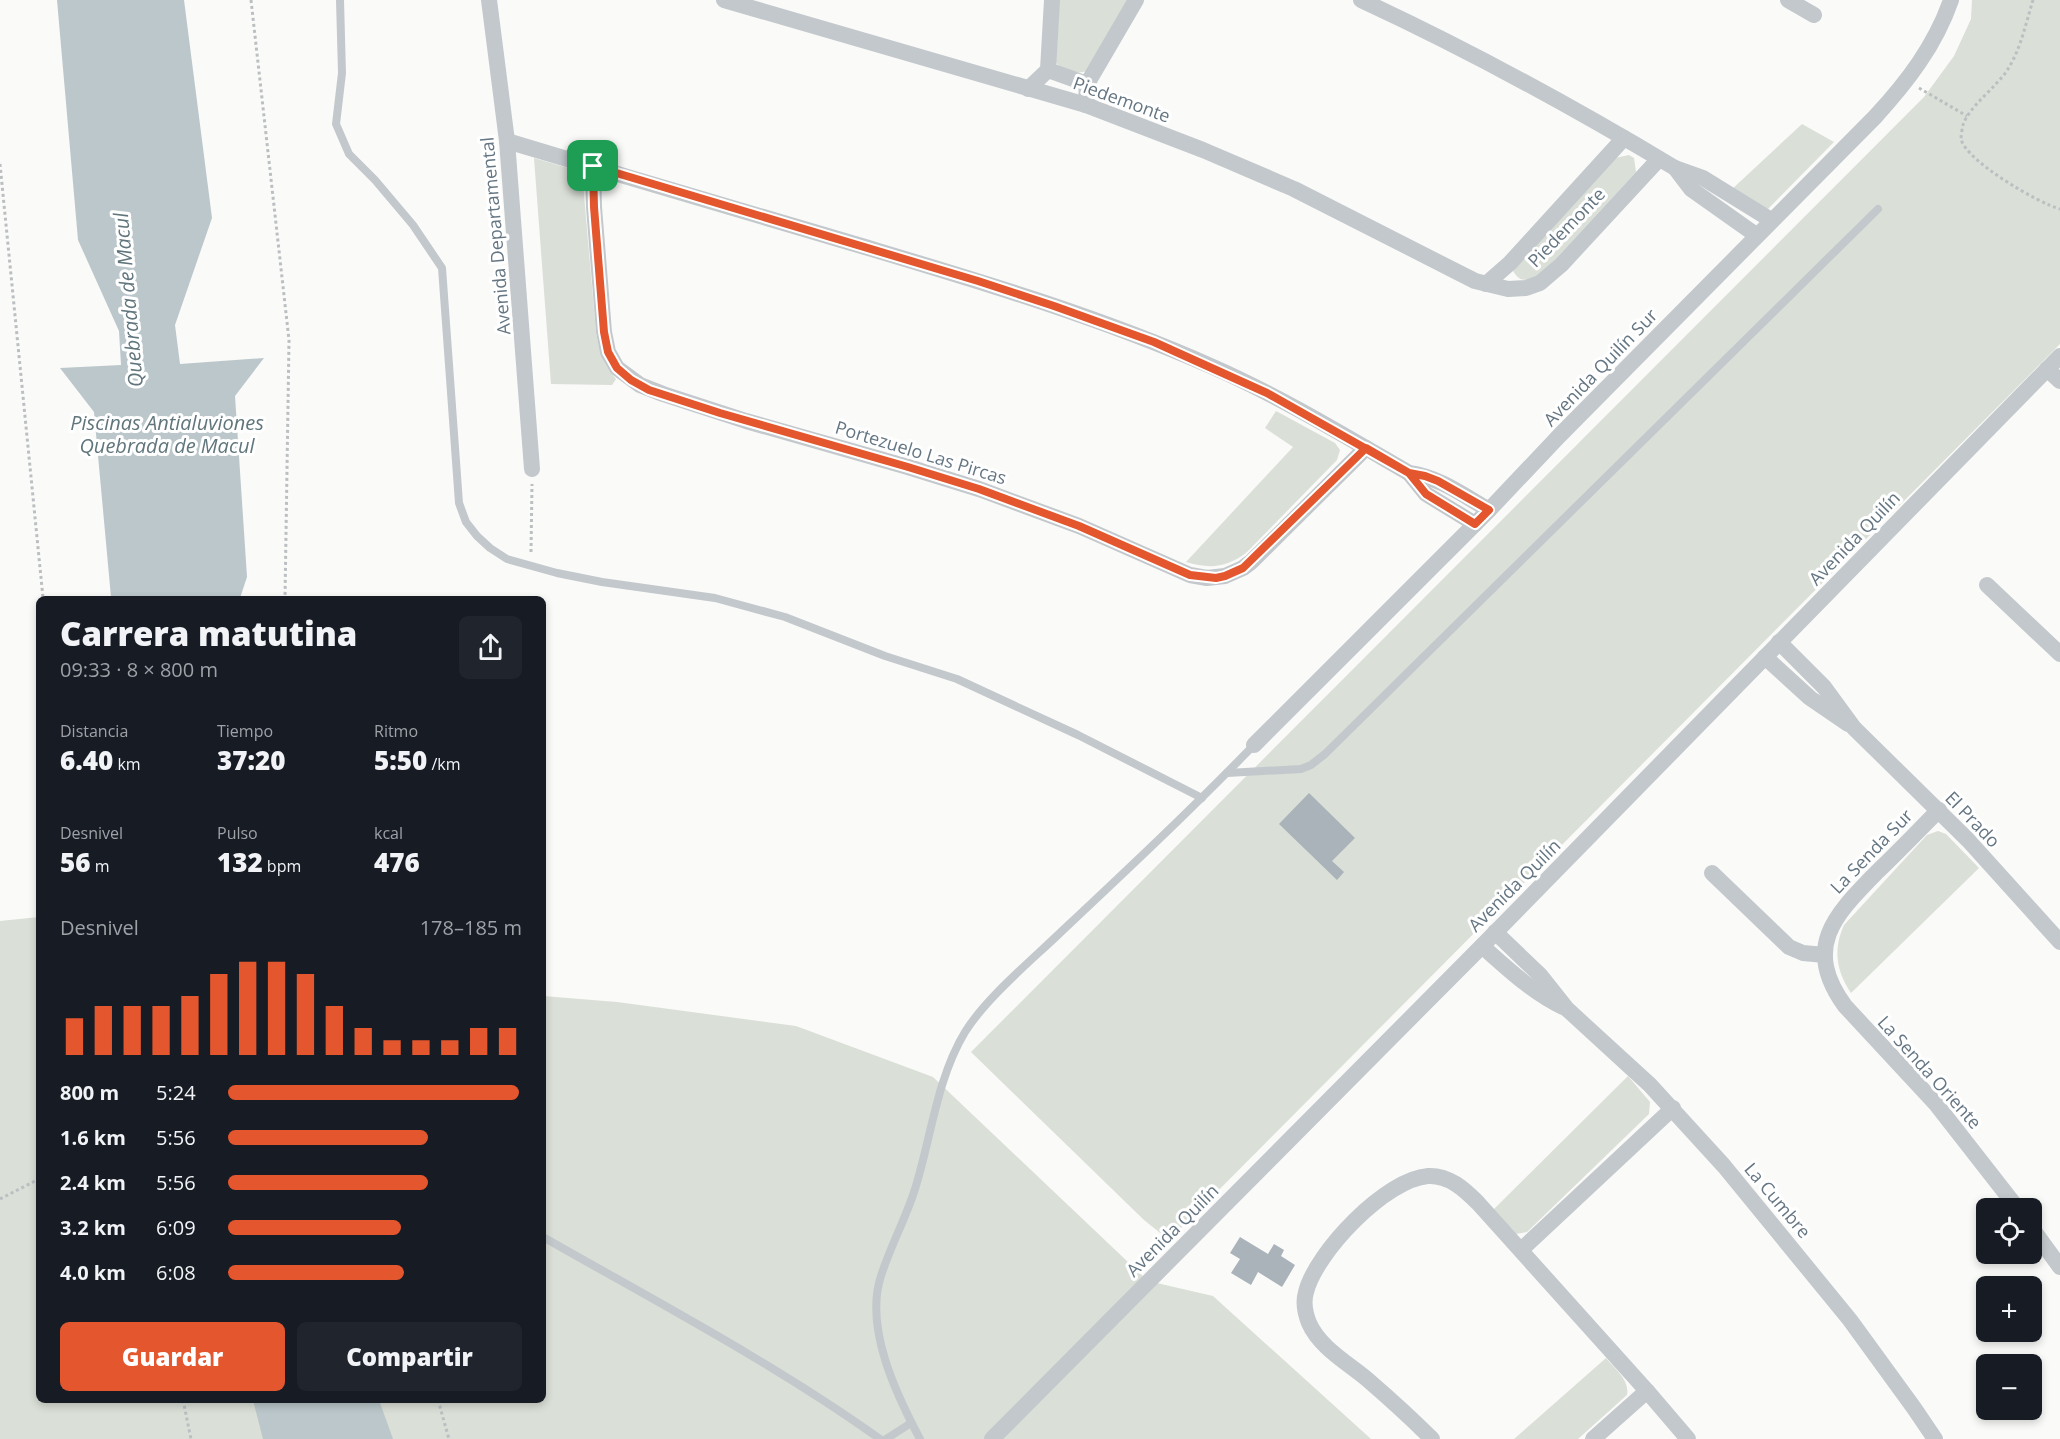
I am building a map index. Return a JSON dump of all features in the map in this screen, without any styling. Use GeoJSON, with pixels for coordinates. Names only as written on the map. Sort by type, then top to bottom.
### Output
{"type":"FeatureCollection","features":[{"type":"Feature","properties":{"kind":"street","name":"Avenida Departamental"},"geometry":{"type":"LineString","coordinates":[[489,0],[507,141],[532,469]]}},
{"type":"Feature","properties":{"kind":"street","name":"Piedemonte"},"geometry":{"type":"LineString","coordinates":[[724,0],[1086,105],[1294,189],[1467,278],[1486,284],[1518,289],[1533,286],[1546,278],[1561,265],[1659,159]]}},
{"type":"Feature","properties":{"kind":"street"},"geometry":{"type":"LineString","coordinates":[[1028,88],[1048,70],[1052,0]]}},
{"type":"Feature","properties":{"kind":"street"},"geometry":{"type":"LineString","coordinates":[[1086,105],[1087,84],[1136,0]]}},
{"type":"Feature","properties":{"kind":"street"},"geometry":{"type":"LineString","coordinates":[[1361,0],[1476,55],[1675,168],[1703,178],[1771,220]]}},
{"type":"Feature","properties":{"kind":"street"},"geometry":{"type":"LineString","coordinates":[[1788,0],[1814,15]]}},
{"type":"Feature","properties":{"kind":"street","name":"Avenida Quilín Sur"},"geometry":{"type":"LineString","coordinates":[[1254,745],[1489,510],[1771,220],[1875,117],[1927,52],[1951,0]]}},
{"type":"Feature","properties":{"kind":"street"},"geometry":{"type":"LineString","coordinates":[[1048,70],[1087,84]]}},
{"type":"Feature","properties":{"kind":"street","name":"Piedemonte"},"geometry":{"type":"LineString","coordinates":[[1486,284],[1510,263],[1624,138]]}},
{"type":"Feature","properties":{"kind":"street"},"geometry":{"type":"LineString","coordinates":[[507,141],[926,265],[1098,321],[1154,342],[1241,380],[1409,473],[1438,481],[1489,510]]}},
{"type":"Feature","properties":{"kind":"street","name":"Portezuelo Las Pircas"},"geometry":{"type":"LineString","coordinates":[[593,166],[604,332],[608,352],[612,361],[624,374],[656,392],[729,416],[897,463],[979,489],[1079,526],[1181,572],[1207,578],[1234,573],[1251,562],[1366,448]]}},
{"type":"Feature","properties":{"kind":"street"},"geometry":{"type":"LineString","coordinates":[[1675,168],[1691,189],[1756,236]]}},
{"type":"Feature","properties":{"kind":"street","name":"Avenida Quilín"},"geometry":{"type":"LineString","coordinates":[[993,1439],[1482,946],[2060,356]]}},
{"type":"Feature","properties":{"kind":"street"},"geometry":{"type":"LineString","coordinates":[[2047,369],[2060,381]]}},
{"type":"Feature","properties":{"kind":"street"},"geometry":{"type":"LineString","coordinates":[[1409,473],[1426,494],[1475,524]]}},
{"type":"Feature","properties":{"kind":"street"},"geometry":{"type":"LineString","coordinates":[[1987,585],[2060,654]]}},
{"type":"Feature","properties":{"kind":"street","name":"El Prado"},"geometry":{"type":"LineString","coordinates":[[1779,642],[1824,687],[1854,728]]}},
{"type":"Feature","properties":{"kind":"street","name":"El Prado"},"geometry":{"type":"LineString","coordinates":[[1766,657],[1810,698],[1854,728],[1939,810],[2019,894],[2060,942]]}},
{"type":"Feature","properties":{"kind":"street","name":"La Senda Sur"},"geometry":{"type":"LineString","coordinates":[[1825,955],[1829,934],[1839,912],[1939,810]]}},
{"type":"Feature","properties":{"kind":"street"},"geometry":{"type":"LineString","coordinates":[[1712,873],[1789,946],[1803,953],[1825,955]]}},
{"type":"Feature","properties":{"kind":"street","name":"La Cumbre"},"geometry":{"type":"LineString","coordinates":[[1495,932],[1540,975],[1567,1009],[1673,1108],[1730,1173],[1829,1293],[1901,1389],[1935,1439]]}},
{"type":"Feature","properties":{"kind":"street","name":"La Cumbre"},"geometry":{"type":"LineString","coordinates":[[1482,946],[1530,988],[1567,1009]]}},
{"type":"Feature","properties":{"kind":"street","name":"La Senda Oriente"},"geometry":{"type":"LineString","coordinates":[[1825,955],[1830,980],[1845,1006],[1936,1104],[2009,1198]]}},
{"type":"Feature","properties":{"kind":"street"},"geometry":{"type":"LineString","coordinates":[[1521,1250],[1673,1108]]}},
{"type":"Feature","properties":{"kind":"street"},"geometry":{"type":"LineString","coordinates":[[1432,1439],[1388,1397],[1330,1350],[1316,1335],[1306,1315],[1305,1304],[1310,1281],[1327,1250],[1350,1224],[1404,1183],[1429,1176],[1450,1180],[1460,1186],[1521,1250],[1688,1439]]}},
{"type":"Feature","properties":{"kind":"street"},"geometry":{"type":"LineString","coordinates":[[2042,1242],[2060,1267]]}},
{"type":"Feature","properties":{"kind":"street"},"geometry":{"type":"LineString","coordinates":[[1593,1439],[1647,1391]]}},
{"type":"Feature","properties":{"kind":"lane"},"geometry":{"type":"LineString","coordinates":[[340,0],[342,73],[336,124],[349,154],[375,180],[413,225],[442,268],[459,503],[466,522],[490,548],[507,559],[557,573],[602,582],[715,598],[785,617],[885,656],[957,679],[1078,735],[1202,798]]}},
{"type":"Feature","properties":{"kind":"lane"},"geometry":{"type":"LineString","coordinates":[[1227,773],[1301,769],[1311,765],[1325,754],[1878,209]]}},
{"type":"Feature","properties":{"kind":"lane"},"geometry":{"type":"LineString","coordinates":[[920,1439],[911,1423],[879,1338],[876,1320],[877,1300],[880,1277],[908,1212],[943,1086],[956,1049],[966,1031],[996,994],[1202,798],[1254,745]]}},
{"type":"Feature","properties":{"kind":"lane"},"geometry":{"type":"LineString","coordinates":[[546,1239],[737,1346],[800,1384],[880,1439]]}},
{"type":"Feature","properties":{"kind":"lane"},"geometry":{"type":"LineString","coordinates":[[886,1439],[911,1423]]}},
{"type":"Feature","properties":{"kind":"path"},"geometry":{"type":"LineString","coordinates":[[251,0],[289,340],[285,596]]}},
{"type":"Feature","properties":{"kind":"path"},"geometry":{"type":"LineString","coordinates":[[2033,0],[2022,38],[2008,69],[1967,116],[1962,127],[1961,140],[1969,153],[2008,184],[2060,209]]}},
{"type":"Feature","properties":{"kind":"path"},"geometry":{"type":"LineString","coordinates":[[1906,81],[1967,116]]}},
{"type":"Feature","properties":{"kind":"path"},"geometry":{"type":"LineString","coordinates":[[0,164],[43,596]]}},
{"type":"Feature","properties":{"kind":"path"},"geometry":{"type":"LineString","coordinates":[[531,566],[532,469]]}},
{"type":"Feature","properties":{"kind":"path"},"geometry":{"type":"LineString","coordinates":[[0,1199],[36,1181]]}},
{"type":"Feature","properties":{"kind":"path"},"geometry":{"type":"LineString","coordinates":[[184,1403],[191,1439]]}},
{"type":"Feature","properties":{"kind":"path"},"geometry":{"type":"LineString","coordinates":[[439,1403],[449,1439]]}},
{"type":"Feature","properties":{"kind":"shaded area"},"geometry":{"type":"Polygon","coordinates":[[[1058,0],[1130,0],[1086,71],[1070,71],[1056,63],[1058,0]]]}},
{"type":"Feature","properties":{"kind":"shaded area"},"geometry":{"type":"Polygon","coordinates":[[[1972,0],[2060,0],[2060,344],[1169,1240],[1144,1220],[971,1052],[1924,97],[1954,56],[1971,19],[1972,0]]]}},
{"type":"Feature","properties":{"kind":"shaded area"},"geometry":{"type":"Polygon","coordinates":[[[1802,124],[1834,142],[1764,213],[1730,191],[1802,124]]]}},
{"type":"Feature","properties":{"kind":"shaded area"},"geometry":{"type":"Polygon","coordinates":[[[1629,155],[1634,158],[1636,172],[1538,278],[1524,280],[1518,277],[1513,271],[1615,158],[1629,155]]]}},
{"type":"Feature","properties":{"kind":"shaded area"},"geometry":{"type":"Polygon","coordinates":[[[534,158],[575,170],[583,183],[596,333],[603,358],[616,379],[612,385],[551,384],[534,158]]]}},
{"type":"Feature","properties":{"kind":"shaded area"},"geometry":{"type":"Polygon","coordinates":[[[1276,411],[1335,443],[1340,450],[1337,460],[1240,557],[1218,566],[1202,566],[1186,562],[1293,447],[1265,428],[1276,411]]]}},
{"type":"Feature","properties":{"kind":"shaded area"},"geometry":{"type":"Polygon","coordinates":[[[1938,831],[1946,834],[1979,868],[1851,993],[1839,968],[1837,951],[1844,925],[1927,835],[1938,831]]]}},
{"type":"Feature","properties":{"kind":"shaded area"},"geometry":{"type":"Polygon","coordinates":[[[36,917],[36,1403],[546,1403],[546,996],[617,1002],[796,1026],[933,1077],[1148,1281],[1213,1296],[1371,1439],[0,1439],[0,921],[36,917]]]}},
{"type":"Feature","properties":{"kind":"shaded area"},"geometry":{"type":"Polygon","coordinates":[[[1628,1076],[1650,1102],[1649,1114],[1527,1232],[1516,1234],[1492,1211],[1628,1076]]]}},
{"type":"Feature","properties":{"kind":"shaded area"},"geometry":{"type":"Polygon","coordinates":[[[1606,1358],[1624,1380],[1627,1395],[1578,1439],[1514,1439],[1606,1358]]]}},
{"type":"Feature","properties":{"kind":"water","name":"Piscinas Antialuviones Quebrada de Macul"},"geometry":{"type":"Polygon","coordinates":[[[57,0],[184,0],[212,218],[175,325],[180,364],[264,358],[235,396],[247,577],[241,596],[111,596],[94,412],[60,368],[121,365],[119,331],[78,240],[57,0]]]}},
{"type":"Feature","properties":{"kind":"water"},"geometry":{"type":"Polygon","coordinates":[[[254,1403],[380,1403],[393,1439],[263,1439],[254,1403]]]}},
{"type":"Feature","properties":{"kind":"building"},"geometry":{"type":"Polygon","coordinates":[[[1309,793],[1355,838],[1332,861],[1344,872],[1337,880],[1279,824],[1309,793]]]}},
{"type":"Feature","properties":{"kind":"building"},"geometry":{"type":"Polygon","coordinates":[[[1240,1237],[1268,1254],[1274,1244],[1284,1250],[1281,1256],[1295,1265],[1282,1287],[1258,1272],[1251,1285],[1231,1273],[1240,1259],[1230,1253],[1240,1237]]]}},
{"type":"Feature","properties":{"kind":"route"},"geometry":{"type":"LineString","coordinates":[[593,166],[592,180],[604,332],[608,352],[617,368],[631,380],[649,390],[979,489],[1047,513],[1181,572],[1199,577],[1225,576],[1251,562],[1366,448],[1409,473],[1426,494],[1475,524],[1489,510],[1438,481],[1409,473],[1366,448],[1319,421],[1267,393],[1154,342],[978,281],[593,166]]}},
{"type":"Feature","properties":{"kind":"water label","name":"Quebrada de Macul"},"geometry":{"type":"Point","coordinates":[128,300]}}]}
